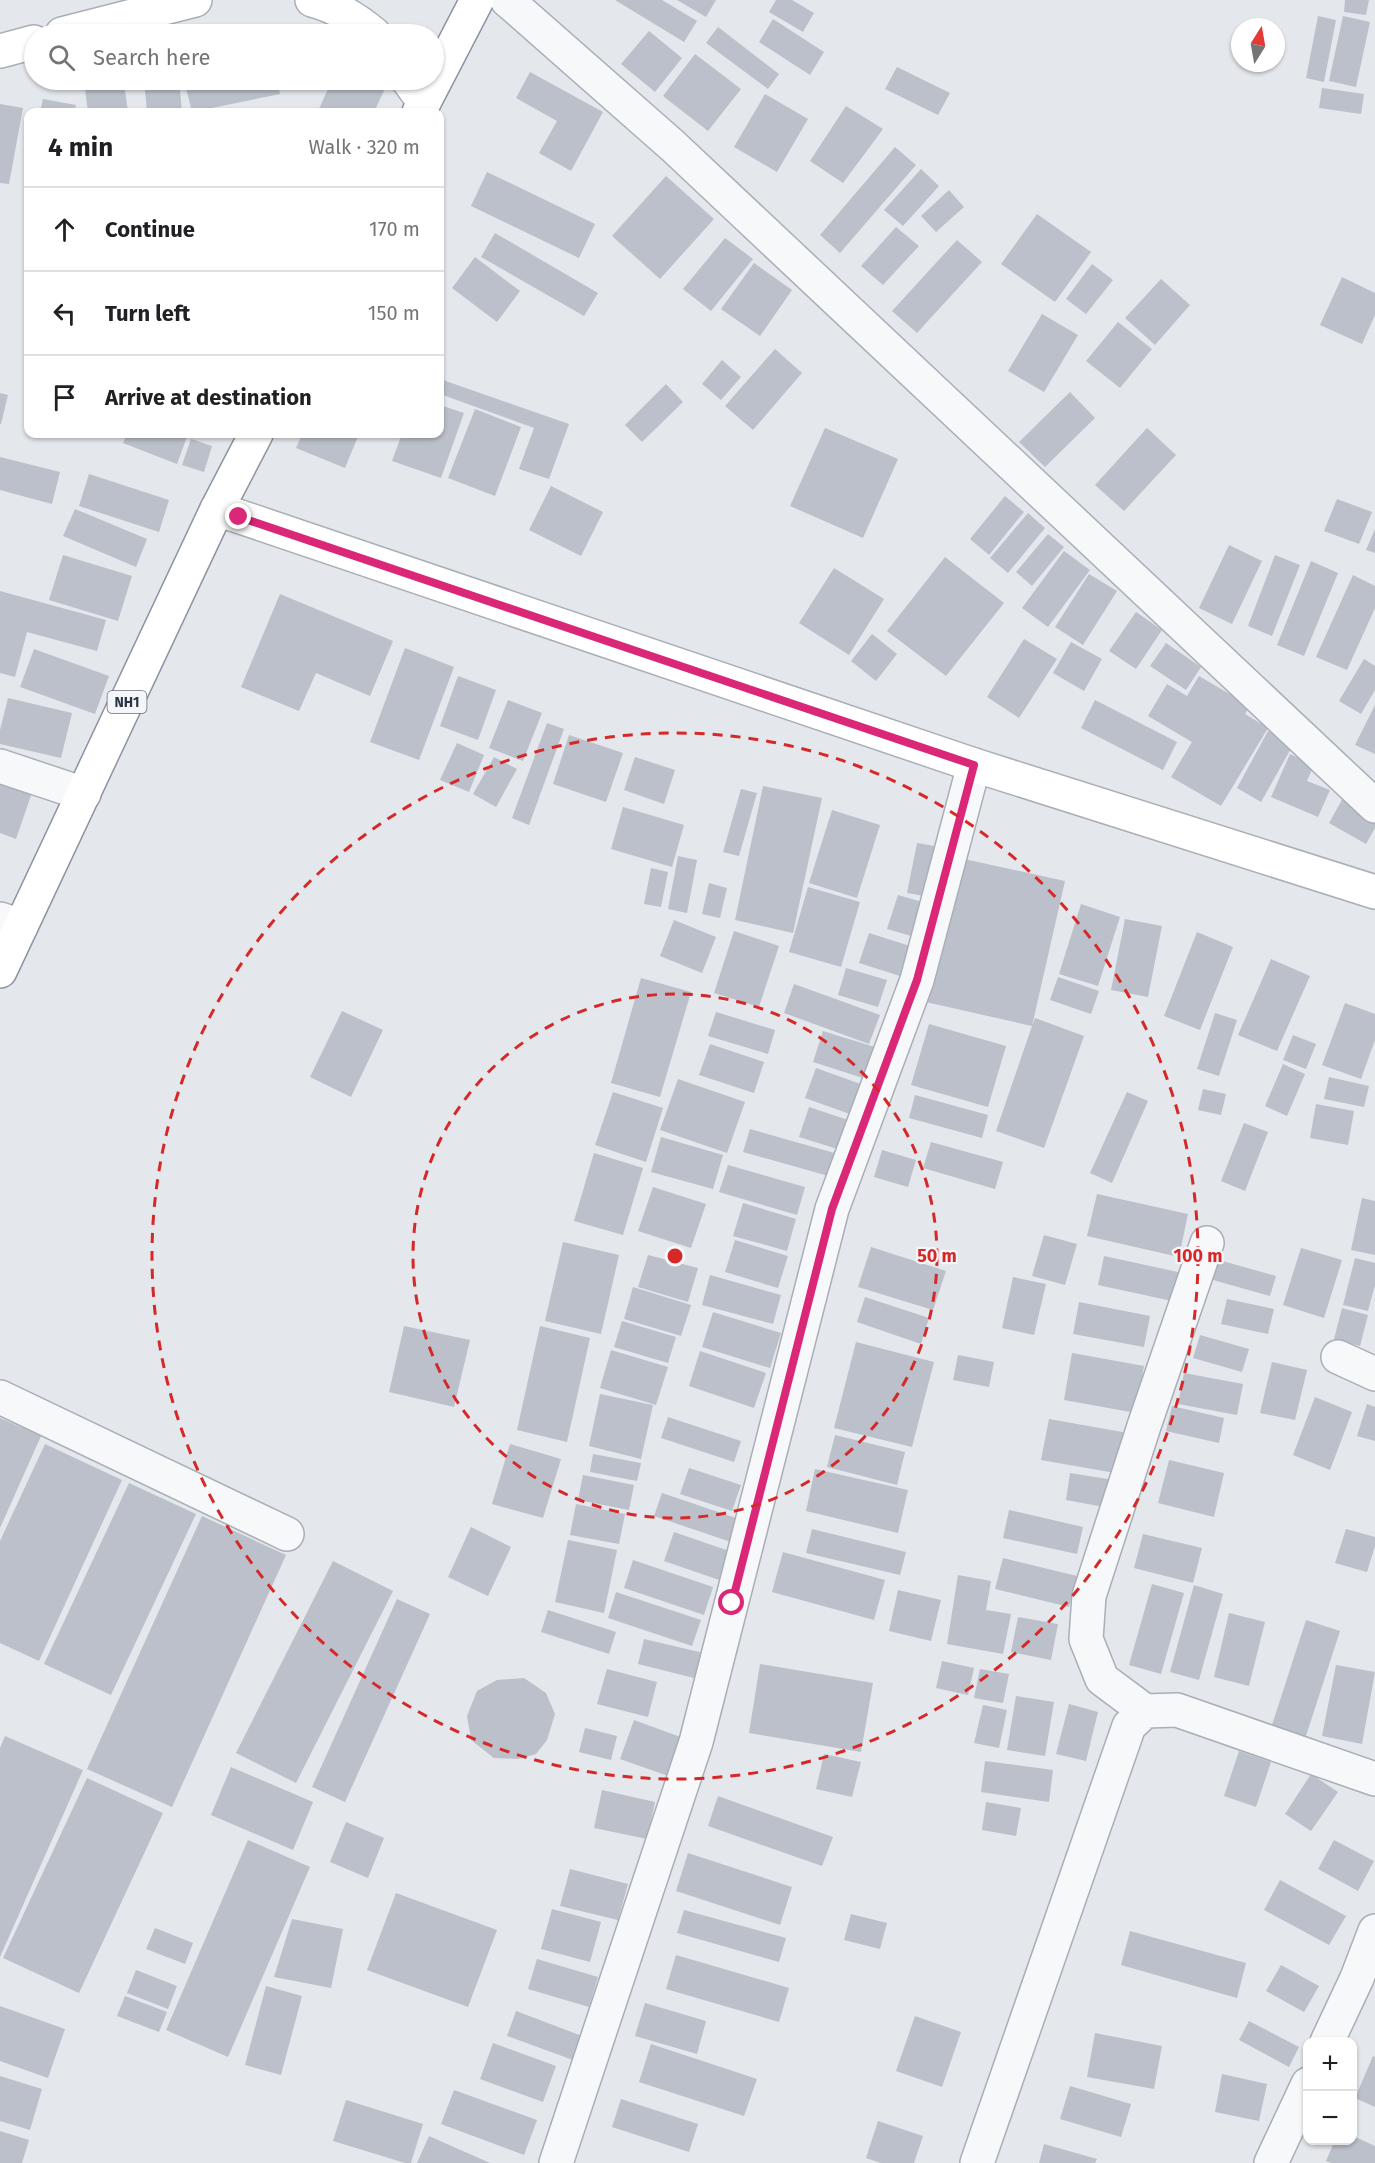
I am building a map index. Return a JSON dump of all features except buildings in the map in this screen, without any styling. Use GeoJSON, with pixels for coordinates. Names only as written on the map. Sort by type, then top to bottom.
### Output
{"type":"FeatureCollection","features":[{"type":"Feature","properties":{"kind":"main road"},"geometry":{"type":"LineString","coordinates":[[101,24],[195,0]]}},
{"type":"Feature","properties":{"kind":"main road"},"geometry":{"type":"LineString","coordinates":[[312,0],[362,24]]}},
{"type":"Feature","properties":{"kind":"main road"},"geometry":{"type":"LineString","coordinates":[[444,54],[477,0]]}},
{"type":"Feature","properties":{"kind":"main road"},"geometry":{"type":"LineString","coordinates":[[0,51],[24,45]]}},
{"type":"Feature","properties":{"kind":"main road","name":"NH1"},"geometry":{"type":"LineString","coordinates":[[0,971],[10,922],[84,794],[217,509],[254,438]]}},
{"type":"Feature","properties":{"kind":"main road"},"geometry":{"type":"LineString","coordinates":[[217,509],[974,765],[1375,891]]}},
{"type":"Feature","properties":{"kind":"street"},"geometry":{"type":"LineString","coordinates":[[507,0],[673,146],[1375,806]]}},
{"type":"Feature","properties":{"kind":"street"},"geometry":{"type":"LineString","coordinates":[[556,2163],[696,1742],[832,1209],[917,980],[974,765]]}},
{"type":"Feature","properties":{"kind":"street"},"geometry":{"type":"LineString","coordinates":[[0,766],[84,794]]}},
{"type":"Feature","properties":{"kind":"street"},"geometry":{"type":"LineString","coordinates":[[1207,1243],[1089,1596],[1086,1639],[1102,1679],[1145,1711],[1177,1710],[1375,1779]]}},
{"type":"Feature","properties":{"kind":"street"},"geometry":{"type":"LineString","coordinates":[[1338,1358],[1375,1374]]}},
{"type":"Feature","properties":{"kind":"street"},"geometry":{"type":"LineString","coordinates":[[0,1397],[287,1534]]}},
{"type":"Feature","properties":{"kind":"street"},"geometry":{"type":"LineString","coordinates":[[977,2163],[1129,1726],[1145,1711]]}},
{"type":"Feature","properties":{"kind":"street"},"geometry":{"type":"LineString","coordinates":[[1329,2037],[1357,1978],[1375,1931]]}},
{"type":"Feature","properties":{"kind":"street"},"geometry":{"type":"LineString","coordinates":[[1271,2163],[1305,2091]]}},
{"type":"Feature","properties":{"kind":"route"},"geometry":{"type":"LineString","coordinates":[[239,517],[974,765],[917,980],[832,1209],[732,1603]]}}]}
